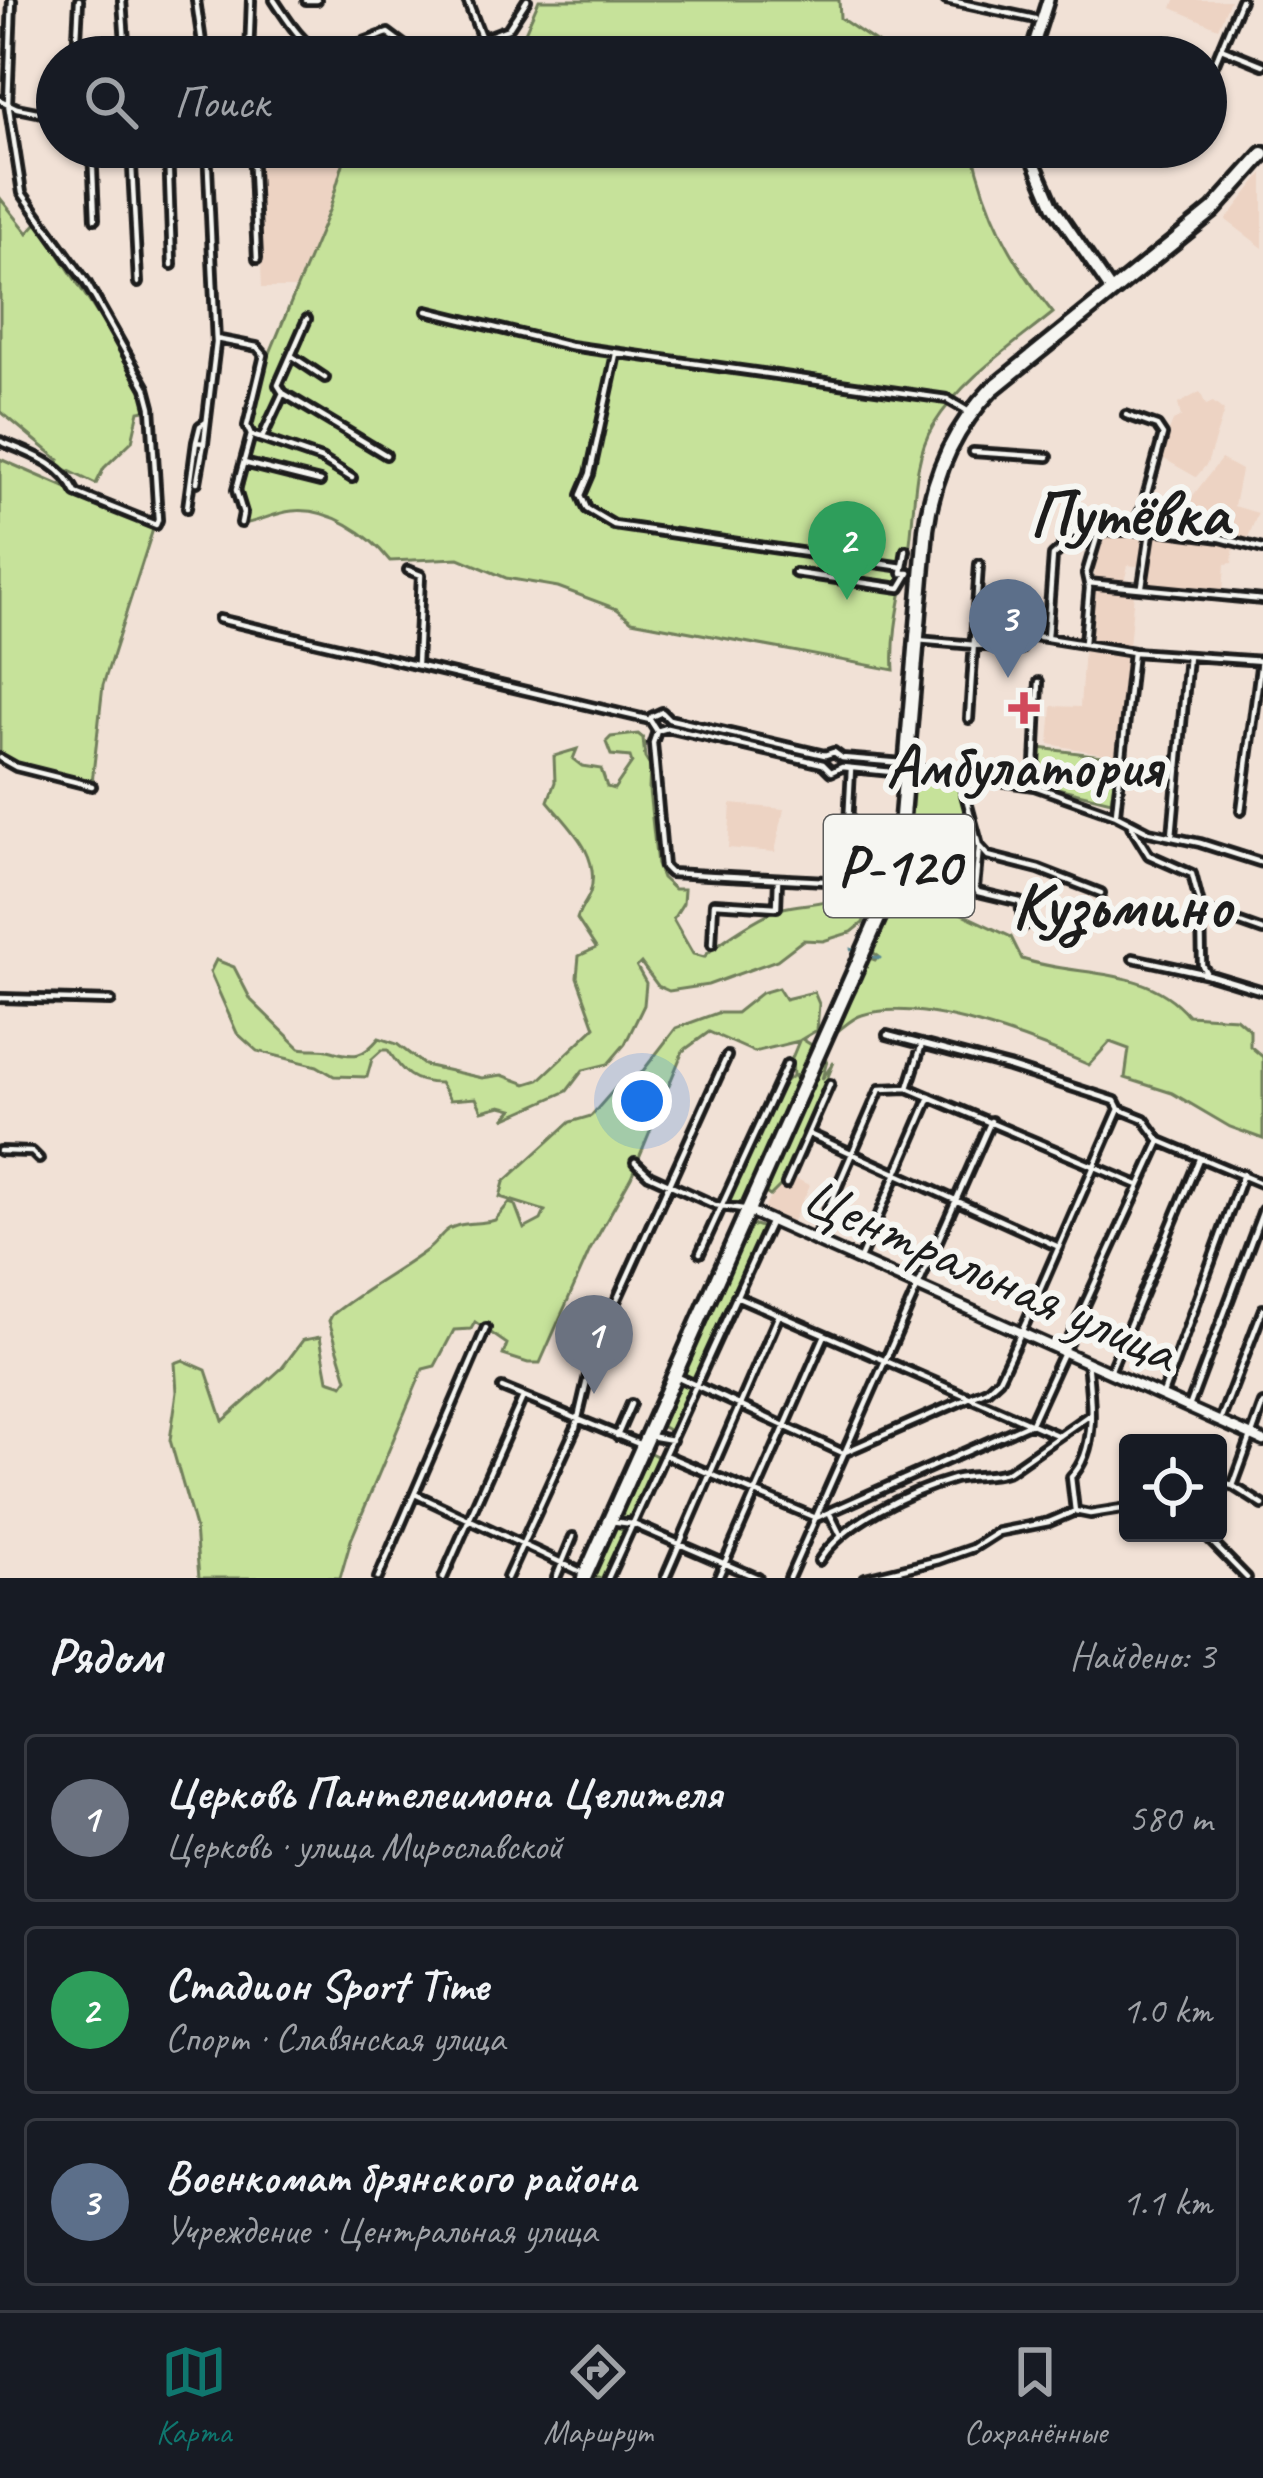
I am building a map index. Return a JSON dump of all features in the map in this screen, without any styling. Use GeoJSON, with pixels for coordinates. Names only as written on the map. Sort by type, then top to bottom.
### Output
{"type":"FeatureCollection","features":[{"type":"Feature","properties":{"kind":"main road"},"geometry":{"type":"LineString","coordinates":[[1032,36],[1046,0]]}},
{"type":"Feature","properties":{"kind":"main road"},"geometry":{"type":"LineString","coordinates":[[1035,36],[1046,0]]}},
{"type":"Feature","properties":{"kind":"main road","name":"Р-120"},"geometry":{"type":"LineString","coordinates":[[585,1576],[652,1436],[893,888],[899,867],[917,640],[911,572],[951,446],[971,413],[1023,362],[1213,209],[1263,154]]}},
{"type":"Feature","properties":{"kind":"main road"},"geometry":{"type":"LineString","coordinates":[[1040,168],[1055,204],[1116,290]]}},
{"type":"Feature","properties":{"kind":"street"},"geometry":{"type":"LineString","coordinates":[[0,441],[56,466],[76,493],[156,525],[146,388],[86,282],[26,201],[4,102],[12,0]]}},
{"type":"Feature","properties":{"kind":"street"},"geometry":{"type":"LineString","coordinates":[[77,36],[80,0]]}},
{"type":"Feature","properties":{"kind":"street"},"geometry":{"type":"LineString","coordinates":[[122,0],[125,36]]}},
{"type":"Feature","properties":{"kind":"street"},"geometry":{"type":"LineString","coordinates":[[196,0],[200,36]]}},
{"type":"Feature","properties":{"kind":"street"},"geometry":{"type":"LineString","coordinates":[[250,36],[251,0]]}},
{"type":"Feature","properties":{"kind":"street"},"geometry":{"type":"LineString","coordinates":[[274,0],[297,36]]}},
{"type":"Feature","properties":{"kind":"street"},"geometry":{"type":"LineString","coordinates":[[306,0],[317,0]]}},
{"type":"Feature","properties":{"kind":"street"},"geometry":{"type":"LineString","coordinates":[[466,0],[481,36]]}},
{"type":"Feature","properties":{"kind":"street"},"geometry":{"type":"LineString","coordinates":[[489,36],[514,25],[527,0]]}},
{"type":"Feature","properties":{"kind":"street"},"geometry":{"type":"LineString","coordinates":[[946,0],[1035,19]]}},
{"type":"Feature","properties":{"kind":"street"},"geometry":{"type":"LineString","coordinates":[[1226,36],[1241,0]]}},
{"type":"Feature","properties":{"kind":"street"},"geometry":{"type":"LineString","coordinates":[[1227,50],[1263,65]]}},
{"type":"Feature","properties":{"kind":"street"},"geometry":{"type":"LineString","coordinates":[[4,102],[36,110]]}},
{"type":"Feature","properties":{"kind":"street"},"geometry":{"type":"LineString","coordinates":[[93,168],[95,219]]}},
{"type":"Feature","properties":{"kind":"street"},"geometry":{"type":"LineString","coordinates":[[132,168],[138,283]]}},
{"type":"Feature","properties":{"kind":"street"},"geometry":{"type":"LineString","coordinates":[[169,168],[172,265]]}},
{"type":"Feature","properties":{"kind":"street"},"geometry":{"type":"LineString","coordinates":[[187,508],[206,422],[216,339],[208,168]]}},
{"type":"Feature","properties":{"kind":"street"},"geometry":{"type":"LineString","coordinates":[[253,168],[257,259]]}},
{"type":"Feature","properties":{"kind":"street"},"geometry":{"type":"LineString","coordinates":[[428,311],[570,346],[928,396],[955,402],[971,413]]}},
{"type":"Feature","properties":{"kind":"street"},"geometry":{"type":"LineString","coordinates":[[307,319],[278,386],[386,455]]}},
{"type":"Feature","properties":{"kind":"street"},"geometry":{"type":"LineString","coordinates":[[216,339],[257,347],[264,355],[236,490],[241,523]]}},
{"type":"Feature","properties":{"kind":"street"},"geometry":{"type":"LineString","coordinates":[[617,352],[590,474],[581,495],[586,509],[614,525],[911,572]]}},
{"type":"Feature","properties":{"kind":"street"},"geometry":{"type":"LineString","coordinates":[[292,356],[325,378]]}},
{"type":"Feature","properties":{"kind":"street"},"geometry":{"type":"LineString","coordinates":[[262,438],[283,393]]}},
{"type":"Feature","properties":{"kind":"street"},"geometry":{"type":"LineString","coordinates":[[1126,415],[1157,426],[1163,434],[1132,531]]}},
{"type":"Feature","properties":{"kind":"street"},"geometry":{"type":"LineString","coordinates":[[251,435],[321,459],[352,478]]}},
{"type":"Feature","properties":{"kind":"street"},"geometry":{"type":"LineString","coordinates":[[197,482],[200,442]]}},
{"type":"Feature","properties":{"kind":"street"},"geometry":{"type":"LineString","coordinates":[[974,452],[1048,457]]}},
{"type":"Feature","properties":{"kind":"street"},"geometry":{"type":"LineString","coordinates":[[244,463],[320,482]]}},
{"type":"Feature","properties":{"kind":"street"},"geometry":{"type":"LineString","coordinates":[[1138,520],[1147,531],[1140,586]]}},
{"type":"Feature","properties":{"kind":"street"},"geometry":{"type":"LineString","coordinates":[[1047,637],[1053,556],[1064,539],[1080,531],[1147,531],[1228,539],[1263,549]]}},
{"type":"Feature","properties":{"kind":"street"},"geometry":{"type":"LineString","coordinates":[[1084,643],[1086,574],[1098,534]]}},
{"type":"Feature","properties":{"kind":"street"},"geometry":{"type":"LineString","coordinates":[[795,574],[901,588],[911,572],[906,550]]}},
{"type":"Feature","properties":{"kind":"street"},"geometry":{"type":"LineString","coordinates":[[969,719],[979,564]]}},
{"type":"Feature","properties":{"kind":"street"},"geometry":{"type":"LineString","coordinates":[[408,570],[421,575],[417,664]]}},
{"type":"Feature","properties":{"kind":"street"},"geometry":{"type":"LineString","coordinates":[[1088,583],[1263,600]]}},
{"type":"Feature","properties":{"kind":"street"},"geometry":{"type":"LineString","coordinates":[[219,619],[650,720],[657,731]]}},
{"type":"Feature","properties":{"kind":"street"},"geometry":{"type":"LineString","coordinates":[[917,640],[1021,649],[1022,634],[1133,652],[1262,660],[1241,812]]}},
{"type":"Feature","properties":{"kind":"street"},"geometry":{"type":"LineString","coordinates":[[1116,815],[1133,652]]}},
{"type":"Feature","properties":{"kind":"street"},"geometry":{"type":"LineString","coordinates":[[1172,836],[1188,656]]}},
{"type":"Feature","properties":{"kind":"street"},"geometry":{"type":"LineString","coordinates":[[1034,786],[1039,682]]}},
{"type":"Feature","properties":{"kind":"street"},"geometry":{"type":"LineString","coordinates":[[650,720],[660,712],[668,723],[823,764],[831,772],[842,767],[908,768]]}},
{"type":"Feature","properties":{"kind":"street"},"geometry":{"type":"LineString","coordinates":[[850,768],[845,882],[665,870],[653,743],[657,731],[668,723],[825,755],[834,752],[842,758],[1034,786],[1116,815],[1131,826],[1149,855],[1192,874],[1201,908],[1202,965],[1207,974]]}},
{"type":"Feature","properties":{"kind":"street"},"geometry":{"type":"LineString","coordinates":[[823,764],[825,755]]}},
{"type":"Feature","properties":{"kind":"street"},"geometry":{"type":"LineString","coordinates":[[0,758],[8,765],[92,786]]}},
{"type":"Feature","properties":{"kind":"street"},"geometry":{"type":"LineString","coordinates":[[842,758],[842,767]]}},
{"type":"Feature","properties":{"kind":"street"},"geometry":{"type":"LineString","coordinates":[[960,776],[980,846],[988,856],[1101,893]]}},
{"type":"Feature","properties":{"kind":"street"},"geometry":{"type":"LineString","coordinates":[[1131,826],[1263,863]]}},
{"type":"Feature","properties":{"kind":"street"},"geometry":{"type":"LineString","coordinates":[[980,846],[975,887],[1020,902],[1023,926]]}},
{"type":"Feature","properties":{"kind":"street"},"geometry":{"type":"LineString","coordinates":[[712,944],[714,904],[777,907],[778,879]]}},
{"type":"Feature","properties":{"kind":"street"},"geometry":{"type":"LineString","coordinates":[[1128,908],[1170,926],[1200,926]]}},
{"type":"Feature","properties":{"kind":"street"},"geometry":{"type":"LineString","coordinates":[[1201,908],[1263,931]]}},
{"type":"Feature","properties":{"kind":"street"},"geometry":{"type":"LineString","coordinates":[[1132,958],[1263,991]]}},
{"type":"Feature","properties":{"kind":"street"},"geometry":{"type":"LineString","coordinates":[[0,998],[111,1001]]}},
{"type":"Feature","properties":{"kind":"street"},"geometry":{"type":"LineString","coordinates":[[887,1035],[1094,1093],[1144,1120],[1160,1142],[1263,1184]]}},
{"type":"Feature","properties":{"kind":"street"},"geometry":{"type":"LineString","coordinates":[[908,1088],[922,1044]]}},
{"type":"Feature","properties":{"kind":"street"},"geometry":{"type":"LineString","coordinates":[[507,1578],[578,1421],[593,1350],[727,1056]]}},
{"type":"Feature","properties":{"kind":"street"},"geometry":{"type":"LineString","coordinates":[[700,1253],[787,1064]]}},
{"type":"Feature","properties":{"kind":"street"},"geometry":{"type":"LineString","coordinates":[[786,1184],[830,1084]]}},
{"type":"Feature","properties":{"kind":"street"},"geometry":{"type":"LineString","coordinates":[[814,1241],[880,1089],[908,1088],[1138,1185]]}},
{"type":"Feature","properties":{"kind":"street"},"geometry":{"type":"LineString","coordinates":[[860,1261],[930,1097]]}},
{"type":"Feature","properties":{"kind":"street"},"geometry":{"type":"LineString","coordinates":[[676,1376],[843,1453],[987,1390],[999,1379],[1120,1109]]}},
{"type":"Feature","properties":{"kind":"street"},"geometry":{"type":"LineString","coordinates":[[789,1578],[992,1121]]}},
{"type":"Feature","properties":{"kind":"street"},"geometry":{"type":"LineString","coordinates":[[808,1134],[1059,1247]]}},
{"type":"Feature","properties":{"kind":"street"},"geometry":{"type":"LineString","coordinates":[[665,1455],[815,1518],[1031,1423],[1160,1142]]}},
{"type":"Feature","properties":{"kind":"street"},"geometry":{"type":"LineString","coordinates":[[0,1150],[32,1152],[38,1160]]}},
{"type":"Feature","properties":{"kind":"street"},"geometry":{"type":"LineString","coordinates":[[1110,1372],[1199,1159]]}},
{"type":"Feature","properties":{"kind":"street"},"geometry":{"type":"LineString","coordinates":[[635,1162],[649,1175],[748,1211]]}},
{"type":"Feature","properties":{"kind":"street"},"geometry":{"type":"LineString","coordinates":[[1163,1395],[1243,1174]]}},
{"type":"Feature","properties":{"kind":"street"},"geometry":{"type":"LineString","coordinates":[[1189,1407],[1263,1210]]}},
{"type":"Feature","properties":{"kind":"street","name":"Центральная улица"},"geometry":{"type":"LineString","coordinates":[[748,1211],[1263,1441]]}},
{"type":"Feature","properties":{"kind":"street"},"geometry":{"type":"LineString","coordinates":[[608,1578],[770,1221]]}},
{"type":"Feature","properties":{"kind":"street"},"geometry":{"type":"LineString","coordinates":[[736,1296],[1060,1436]]}},
{"type":"Feature","properties":{"kind":"street"},"geometry":{"type":"LineString","coordinates":[[1220,1421],[1263,1309]]}},
{"type":"Feature","properties":{"kind":"street"},"geometry":{"type":"LineString","coordinates":[[665,1578],[779,1315]]}},
{"type":"Feature","properties":{"kind":"street"},"geometry":{"type":"LineString","coordinates":[[378,1578],[486,1328]]}},
{"type":"Feature","properties":{"kind":"street"},"geometry":{"type":"LineString","coordinates":[[718,1578],[825,1335]]}},
{"type":"Feature","properties":{"kind":"street"},"geometry":{"type":"LineString","coordinates":[[1075,1510],[1071,1477],[1087,1456],[1087,1362]]}},
{"type":"Feature","properties":{"kind":"street"},"geometry":{"type":"LineString","coordinates":[[502,1388],[617,1436],[672,1440]]}},
{"type":"Feature","properties":{"kind":"street"},"geometry":{"type":"LineString","coordinates":[[443,1578],[524,1397]]}},
{"type":"Feature","properties":{"kind":"street"},"geometry":{"type":"LineString","coordinates":[[617,1436],[631,1404]]}},
{"type":"Feature","properties":{"kind":"street"},"geometry":{"type":"LineString","coordinates":[[1233,1486],[1263,1404]]}},
{"type":"Feature","properties":{"kind":"street"},"geometry":{"type":"LineString","coordinates":[[819,1561],[841,1536],[917,1490],[1010,1471],[1089,1415]]}},
{"type":"Feature","properties":{"kind":"street"},"geometry":{"type":"LineString","coordinates":[[1227,1484],[1263,1505]]}},
{"type":"Feature","properties":{"kind":"street"},"geometry":{"type":"LineString","coordinates":[[415,1494],[585,1576]]}},
{"type":"Feature","properties":{"kind":"street"},"geometry":{"type":"LineString","coordinates":[[866,1578],[939,1560],[973,1548],[998,1532],[1049,1522],[1075,1510],[1090,1514],[1119,1509]]}},
{"type":"Feature","properties":{"kind":"street"},"geometry":{"type":"LineString","coordinates":[[829,1512],[841,1536]]}},
{"type":"Feature","properties":{"kind":"street"},"geometry":{"type":"LineString","coordinates":[[610,1521],[633,1524],[758,1578]]}},
{"type":"Feature","properties":{"kind":"street"},"geometry":{"type":"LineString","coordinates":[[556,1578],[574,1538]]}},
{"type":"Feature","properties":{"kind":"street"},"geometry":{"type":"LineString","coordinates":[[1212,1542],[1247,1578]]}},
{"type":"Feature","properties":{"kind":"shaded area"},"geometry":{"type":"Polygon","coordinates":[[[1175,0],[1230,0],[1218,28],[1172,8],[1175,0]]]}},
{"type":"Feature","properties":{"kind":"shaded area"},"geometry":{"type":"Polygon","coordinates":[[[257,168],[342,168],[295,288],[262,288],[257,168]]]}},
{"type":"Feature","properties":{"kind":"shaded area"},"geometry":{"type":"Polygon","coordinates":[[[1263,173],[1263,248],[1226,220],[1263,173]]]}},
{"type":"Feature","properties":{"kind":"shaded area"},"geometry":{"type":"Polygon","coordinates":[[[1200,392],[1206,405],[1213,402],[1224,411],[1207,464],[1196,477],[1159,456],[1173,421],[1181,417],[1178,404],[1200,392]]]}},
{"type":"Feature","properties":{"kind":"shaded area"},"geometry":{"type":"Polygon","coordinates":[[[1221,459],[1241,470],[1234,506],[1258,513],[1247,540],[1234,546],[1232,563],[1225,564],[1223,593],[1144,583],[1145,567],[1128,565],[1124,583],[1094,581],[1096,538],[1168,528],[1221,459]]]}},
{"type":"Feature","properties":{"kind":"shaded area"},"geometry":{"type":"Polygon","coordinates":[[[1095,589],[1134,592],[1129,647],[1091,643],[1095,589]]]}},
{"type":"Feature","properties":{"kind":"shaded area"},"geometry":{"type":"Polygon","coordinates":[[[1084,648],[1128,657],[1120,757],[1049,744],[1052,706],[1080,707],[1084,648]]]}},
{"type":"Feature","properties":{"kind":"shaded area"},"geometry":{"type":"Polygon","coordinates":[[[731,804],[784,809],[775,852],[728,848],[731,804]]]}},
{"type":"Feature","properties":{"kind":"shaded area"},"geometry":{"type":"Polygon","coordinates":[[[792,1177],[810,1185],[790,1228],[761,1213],[777,1185],[787,1188],[792,1177]]]}},
{"type":"Feature","properties":{"kind":"green space"},"geometry":{"type":"Polygon","coordinates":[[[539,0],[839,0],[840,18],[867,36],[523,36],[539,0]]]}},
{"type":"Feature","properties":{"kind":"green space"},"geometry":{"type":"Polygon","coordinates":[[[342,168],[978,168],[1002,235],[1053,313],[973,379],[926,439],[916,483],[894,670],[632,621],[617,609],[558,587],[506,578],[459,558],[390,561],[360,532],[320,513],[292,511],[237,525],[258,382],[342,168]]]}},
{"type":"Feature","properties":{"kind":"green space"},"geometry":{"type":"Polygon","coordinates":[[[0,198],[28,233],[38,222],[122,352],[147,402],[145,410],[139,411],[132,441],[104,468],[96,484],[57,465],[59,460],[0,411],[0,198]]]}},
{"type":"Feature","properties":{"kind":"green space"},"geometry":{"type":"Polygon","coordinates":[[[0,459],[154,526],[103,685],[92,783],[0,757],[0,459]]]}},
{"type":"Feature","properties":{"kind":"green space"},"geometry":{"type":"Polygon","coordinates":[[[638,734],[650,766],[657,865],[674,889],[684,889],[683,903],[673,919],[693,954],[704,957],[775,911],[865,888],[881,867],[863,923],[852,932],[823,941],[803,940],[777,960],[708,985],[669,991],[658,986],[641,963],[637,967],[646,983],[644,1005],[625,1044],[608,1064],[583,1070],[567,1091],[504,1119],[513,1109],[501,1106],[482,1111],[476,1098],[450,1100],[440,1083],[409,1075],[388,1050],[372,1059],[367,1077],[334,1076],[317,1066],[257,1051],[237,1033],[210,972],[216,960],[234,967],[251,1000],[300,1048],[353,1055],[379,1038],[397,1044],[424,1065],[482,1078],[502,1075],[526,1084],[539,1080],[595,1027],[577,977],[579,956],[596,948],[577,919],[593,879],[588,854],[548,801],[555,782],[554,756],[577,749],[573,759],[601,769],[607,787],[614,789],[632,763],[630,757],[611,755],[606,742],[611,737],[638,734]]]}},
{"type":"Feature","properties":{"kind":"green space"},"geometry":{"type":"Polygon","coordinates":[[[1039,748],[1118,758],[1111,801],[1045,785],[1039,776],[1039,748]]]}},
{"type":"Feature","properties":{"kind":"green space"},"geometry":{"type":"Polygon","coordinates":[[[927,773],[957,779],[967,797],[956,911],[1011,937],[1022,959],[1152,987],[1188,1015],[1236,1018],[1250,1030],[1250,1046],[1263,1057],[1263,1139],[1230,1127],[1172,1093],[1125,1078],[1129,1049],[1110,1042],[1089,1065],[977,1024],[915,1011],[858,1016],[831,1036],[856,991],[851,991],[867,957],[875,960],[878,956],[871,951],[905,865],[911,778],[927,773]]]}},
{"type":"Feature","properties":{"kind":"green space"},"geometry":{"type":"Polygon","coordinates":[[[778,988],[785,999],[814,992],[819,1004],[817,1030],[802,1039],[813,1046],[804,1073],[794,1076],[801,1082],[747,1204],[723,1202],[763,1114],[793,1076],[792,1058],[799,1041],[754,1052],[709,1032],[683,1051],[631,1177],[590,1250],[540,1363],[503,1355],[507,1344],[475,1322],[471,1329],[454,1330],[435,1366],[423,1369],[351,1540],[340,1578],[199,1578],[195,1527],[170,1440],[177,1392],[175,1363],[183,1360],[206,1370],[223,1421],[282,1368],[303,1340],[320,1337],[328,1380],[343,1385],[347,1379],[329,1321],[332,1315],[451,1228],[495,1220],[509,1203],[515,1205],[524,1229],[541,1220],[545,1211],[500,1197],[504,1182],[570,1122],[591,1116],[619,1084],[639,1076],[676,1028],[717,1013],[736,1013],[761,993],[778,988]]]}},
{"type":"Feature","properties":{"kind":"green space"},"geometry":{"type":"Polygon","coordinates":[[[821,1059],[827,1061],[822,1079],[834,1062],[785,1181],[770,1196],[764,1192],[821,1059]]]}},
{"type":"Feature","properties":{"kind":"green space"},"geometry":{"type":"Polygon","coordinates":[[[748,1228],[764,1228],[670,1431],[659,1425],[748,1228]]]}},
{"type":"Feature","properties":{"kind":"green space"},"geometry":{"type":"Polygon","coordinates":[[[648,1452],[661,1458],[604,1578],[593,1578],[648,1452]]]}},
{"type":"Feature","properties":{"kind":"waterway"},"geometry":{"type":"LineString","coordinates":[[874,957],[880,958]]}},
{"type":"Feature","properties":{"kind":"place","name":"Стадион Sport Time"},"geometry":{"type":"Point","coordinates":[847,600]}},
{"type":"Feature","properties":{"kind":"place","name":"Военкомат брянского района"},"geometry":{"type":"Point","coordinates":[1008,678]}},
{"type":"Feature","properties":{"kind":"place","name":"Амбулатория"},"geometry":{"type":"Point","coordinates":[1024,708]}},
{"type":"Feature","properties":{"kind":"place","name":"Церковь Пантелеимона Целителя"},"geometry":{"type":"Point","coordinates":[594,1394]}},
{"type":"Feature","properties":{"kind":"district","name":"Путёвка"},"geometry":{"type":"Point","coordinates":[1129,513]}},
{"type":"Feature","properties":{"kind":"district","name":"Кузьмино"},"geometry":{"type":"Point","coordinates":[1122,905]}}]}
